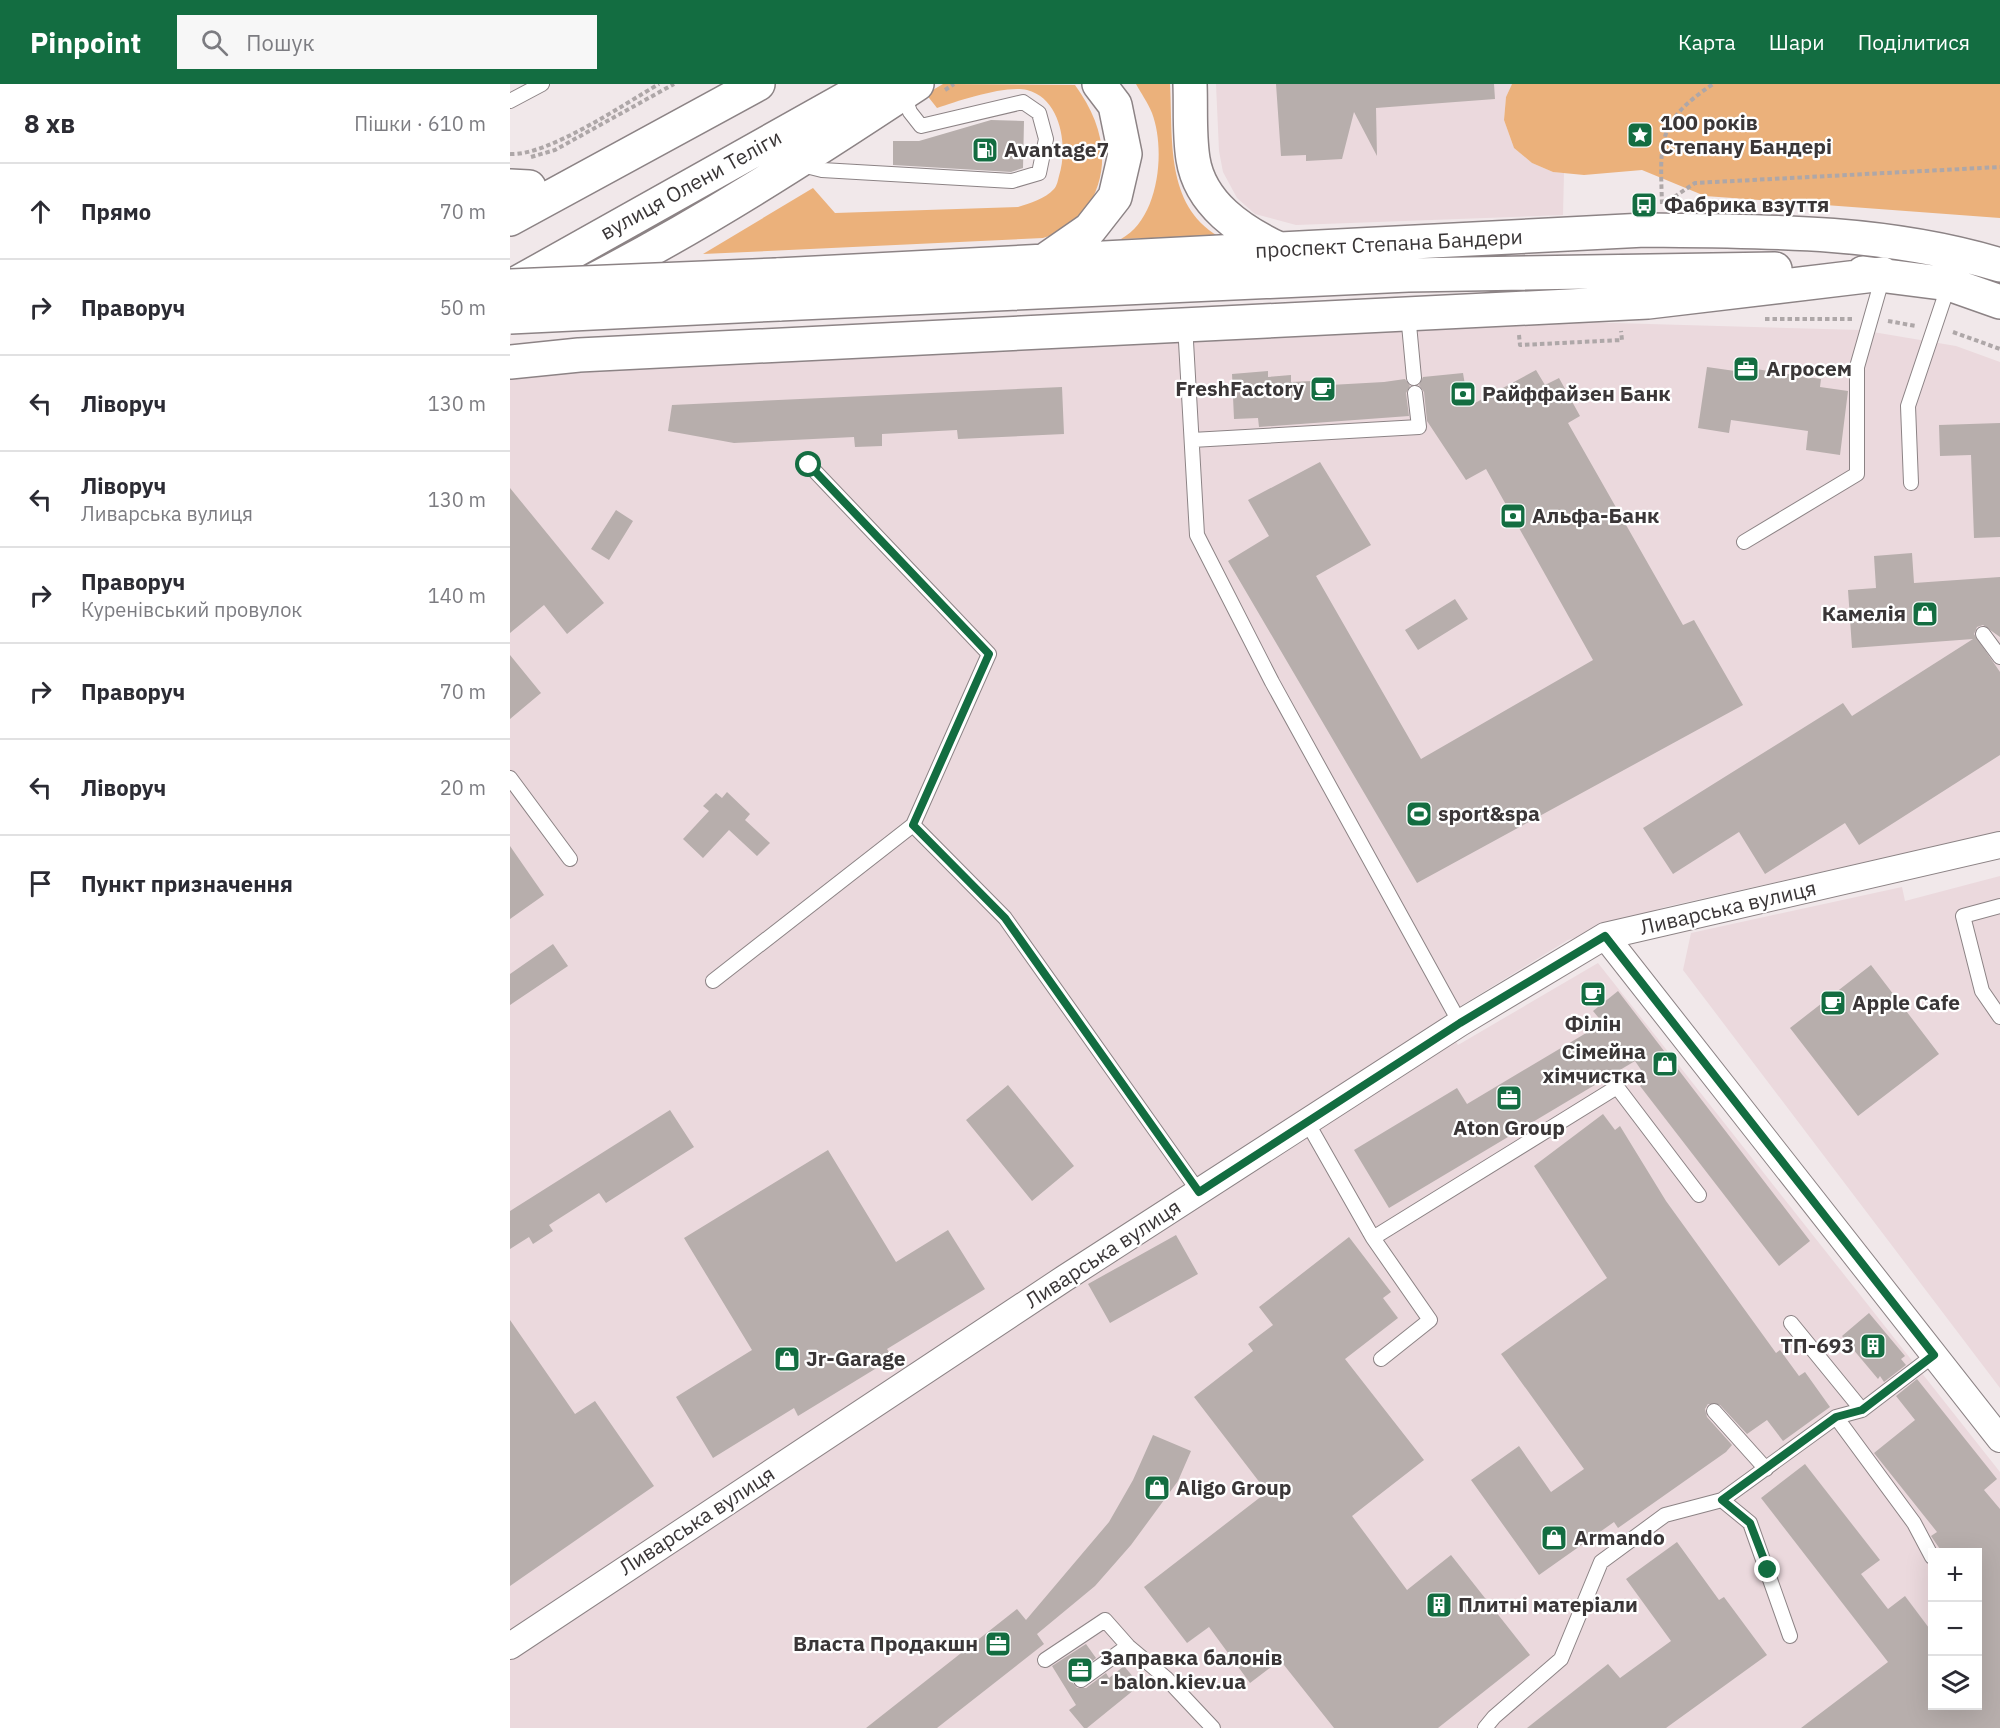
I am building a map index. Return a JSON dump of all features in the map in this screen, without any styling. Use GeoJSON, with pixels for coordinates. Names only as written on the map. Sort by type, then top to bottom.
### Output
{"type":"FeatureCollection","features":[{"type":"Feature","properties":{"kind":"main road","name":"вулиця Олени Теліги"},"geometry":{"type":"LineString","coordinates":[[510,286],[872,84]]}},
{"type":"Feature","properties":{"kind":"main road"},"geometry":{"type":"LineString","coordinates":[[1041,263],[1090,229],[1116,197],[1125,154],[1115,105],[1099,84]]}},
{"type":"Feature","properties":{"kind":"main road"},"geometry":{"type":"LineString","coordinates":[[1190,84],[1193,160],[1203,187],[1222,213],[1248,234],[1281,250]]}},
{"type":"Feature","properties":{"kind":"main road"},"geometry":{"type":"LineString","coordinates":[[516,189],[742,88]]}},
{"type":"Feature","properties":{"kind":"main road"},"geometry":{"type":"LineString","coordinates":[[510,219],[742,88]]}},
{"type":"Feature","properties":{"kind":"main road"},"geometry":{"type":"LineString","coordinates":[[510,323],[666,243],[797,164],[910,89]]}},
{"type":"Feature","properties":{"kind":"main road","name":"проспект Степана Бандери"},"geometry":{"type":"LineString","coordinates":[[778,290],[1041,263],[1645,230],[1761,231],[1877,239],[2000,265]]}},
{"type":"Feature","properties":{"kind":"main road","name":"проспект Степана Бандери"},"geometry":{"type":"LineString","coordinates":[[778,290],[1765,268],[1883,274],[1948,284],[2000,302]]}},
{"type":"Feature","properties":{"kind":"main road"},"geometry":{"type":"LineString","coordinates":[[510,362],[579,355],[1648,302],[1883,274]]}},
{"type":"Feature","properties":{"kind":"main road"},"geometry":{"type":"LineString","coordinates":[[510,286],[778,290]]}},
{"type":"Feature","properties":{"kind":"main road"},"geometry":{"type":"LineString","coordinates":[[510,317],[778,290]]}},
{"type":"Feature","properties":{"kind":"street","name":"Ливарська вулиця"},"geometry":{"type":"LineString","coordinates":[[510,1646],[1199,1192],[1460,1023],[1605,936],[2000,845]]}},
{"type":"Feature","properties":{"kind":"street"},"geometry":{"type":"LineString","coordinates":[[1605,936],[2000,1439]]}},
{"type":"Feature","properties":{"kind":"lane"},"geometry":{"type":"LineString","coordinates":[[510,101],[542,84]]}},
{"type":"Feature","properties":{"kind":"lane"},"geometry":{"type":"LineString","coordinates":[[797,164],[822,170],[1012,181],[1039,173],[1046,139],[1039,113],[1023,102],[921,126],[910,112],[910,89]]}},
{"type":"Feature","properties":{"kind":"lane"},"geometry":{"type":"LineString","coordinates":[[1744,542],[1857,474],[1857,367],[1883,274]]}},
{"type":"Feature","properties":{"kind":"lane"},"geometry":{"type":"LineString","coordinates":[[1911,483],[1908,406],[1948,284]]}},
{"type":"Feature","properties":{"kind":"lane"},"geometry":{"type":"LineString","coordinates":[[1408,314],[1414,378]]}},
{"type":"Feature","properties":{"kind":"lane"},"geometry":{"type":"LineString","coordinates":[[1185,324],[1197,535],[1272,682],[1460,1023]]}},
{"type":"Feature","properties":{"kind":"lane"},"geometry":{"type":"LineString","coordinates":[[1192,440],[1419,427],[1415,393]]}},
{"type":"Feature","properties":{"kind":"lane"},"geometry":{"type":"LineString","coordinates":[[713,981],[913,825],[989,654],[809,465]]}},
{"type":"Feature","properties":{"kind":"lane"},"geometry":{"type":"LineString","coordinates":[[1983,634],[2000,657]]}},
{"type":"Feature","properties":{"kind":"lane"},"geometry":{"type":"LineString","coordinates":[[510,778],[570,859]]}},
{"type":"Feature","properties":{"kind":"lane"},"geometry":{"type":"LineString","coordinates":[[913,825],[1005,918],[1199,1192]]}},
{"type":"Feature","properties":{"kind":"lane"},"geometry":{"type":"LineString","coordinates":[[2000,906],[1962,916],[1982,991],[2000,1017]]}},
{"type":"Feature","properties":{"kind":"lane"},"geometry":{"type":"LineString","coordinates":[[1373,1238],[1617,1087],[1699,1195]]}},
{"type":"Feature","properties":{"kind":"lane"},"geometry":{"type":"LineString","coordinates":[[1307,1122],[1373,1238],[1430,1320],[1381,1359]]}},
{"type":"Feature","properties":{"kind":"lane"},"geometry":{"type":"LineString","coordinates":[[1791,1323],[1862,1410]]}},
{"type":"Feature","properties":{"kind":"lane"},"geometry":{"type":"LineString","coordinates":[[1485,1728],[1494,1717],[1561,1659],[1601,1562],[1665,1515],[1722,1500],[1836,1417],[1862,1410],[1934,1355]]}},
{"type":"Feature","properties":{"kind":"lane"},"geometry":{"type":"LineString","coordinates":[[1714,1411],[1766,1468]]}},
{"type":"Feature","properties":{"kind":"lane"},"geometry":{"type":"LineString","coordinates":[[1836,1417],[1914,1523],[1928,1549]]}},
{"type":"Feature","properties":{"kind":"lane"},"geometry":{"type":"LineString","coordinates":[[1722,1500],[1750,1523],[1790,1636]]}},
{"type":"Feature","properties":{"kind":"lane"},"geometry":{"type":"LineString","coordinates":[[1045,1660],[1105,1620],[1128,1646],[1166,1678],[1213,1728]]}},
{"type":"Feature","properties":{"kind":"lane"},"geometry":{"type":"LineString","coordinates":[[1081,1680],[1128,1646]]}},
{"type":"Feature","properties":{"kind":"path"},"geometry":{"type":"LineString","coordinates":[[510,154],[519,154],[556,142],[659,84]]}},
{"type":"Feature","properties":{"kind":"path"},"geometry":{"type":"LineString","coordinates":[[510,159],[521,160],[555,150],[674,84]]}},
{"type":"Feature","properties":{"kind":"path"},"geometry":{"type":"LineString","coordinates":[[1713,84],[1691,99],[1672,117],[1662,140],[1662,205],[1695,183],[2000,167]]}},
{"type":"Feature","properties":{"kind":"path"},"geometry":{"type":"LineString","coordinates":[[1763,319],[1869,319],[1934,328],[1965,335],[2000,349]]}},
{"type":"Feature","properties":{"kind":"path"},"geometry":{"type":"LineString","coordinates":[[1519,334],[1520,345],[1622,340],[1621,320]]}},
{"type":"Feature","properties":{"kind":"shaded area"},"geometry":{"type":"Polygon","coordinates":[[[943,84],[1075,85],[1085,100],[1099,131],[1102,164],[1093,197],[1072,229],[1043,238],[703,254],[813,188],[835,213],[1018,207],[1042,198],[1054,189],[1062,165],[1063,152],[1060,126],[1048,103],[1039,95],[1018,89],[982,94],[937,108],[926,94],[943,84]]]}},
{"type":"Feature","properties":{"kind":"shaded area"},"geometry":{"type":"Polygon","coordinates":[[[1136,84],[1170,84],[1175,169],[1180,189],[1189,207],[1201,223],[1218,236],[1121,239],[1134,229],[1144,216],[1156,182],[1158,164],[1156,128],[1152,113],[1136,84]]]}},
{"type":"Feature","properties":{"kind":"shaded area"},"geometry":{"type":"Polygon","coordinates":[[[1216,84],[1512,84],[1506,97],[1504,120],[1514,148],[1532,163],[1553,172],[1564,173],[1563,215],[1296,225],[1255,214],[1237,198],[1223,172],[1219,151],[1216,84]]]}},
{"type":"Feature","properties":{"kind":"shaded area"},"geometry":{"type":"Polygon","coordinates":[[[1512,84],[2000,84],[2000,218],[1705,196],[1642,170],[1584,175],[1553,172],[1532,163],[1514,148],[1504,120],[1506,97],[1512,84]]]}},
{"type":"Feature","properties":{"kind":"shaded area"},"geometry":{"type":"Polygon","coordinates":[[[1545,321],[1861,330],[1956,346],[2000,362],[2000,832],[1665,907],[1568,940],[1441,1018],[1458,1045],[1598,963],[2000,1472],[2000,1728],[510,1728],[510,374],[1545,321]]]}},
{"type":"Feature","properties":{"kind":"shaded area"},"geometry":{"type":"Polygon","coordinates":[[[2000,876],[2000,1388],[1683,970],[1691,933],[1902,887],[1905,901],[2000,876]]]}},
{"type":"Feature","properties":{"kind":"building"},"geometry":{"type":"Polygon","coordinates":[[[1276,84],[1494,84],[1495,99],[1376,108],[1377,156],[1354,112],[1342,159],[1306,161],[1306,155],[1281,156],[1276,84]]]}},
{"type":"Feature","properties":{"kind":"building"},"geometry":{"type":"Polygon","coordinates":[[[991,120],[1024,121],[1023,168],[1011,172],[893,165],[893,141],[919,141],[991,120]]]}},
{"type":"Feature","properties":{"kind":"building"},"geometry":{"type":"Polygon","coordinates":[[[1707,367],[1742,372],[1743,367],[1821,379],[1820,387],[1848,391],[1840,455],[1806,450],[1808,431],[1731,420],[1729,433],[1698,428],[1707,367]]]}},
{"type":"Feature","properties":{"kind":"building"},"geometry":{"type":"Polygon","coordinates":[[[1536,370],[1545,385],[1559,378],[1580,416],[1568,423],[1683,625],[1694,620],[1743,705],[1417,883],[1228,561],[1269,536],[1248,500],[1320,462],[1371,545],[1316,576],[1421,759],[1593,660],[1486,469],[1466,480],[1427,421],[1424,392],[1419,385],[1423,377],[1463,373],[1466,391],[1473,390],[1475,403],[1536,370]]]}},
{"type":"Feature","properties":{"kind":"building"},"geometry":{"type":"Polygon","coordinates":[[[1268,371],[1268,377],[1291,375],[1291,382],[1312,381],[1312,386],[1405,379],[1410,386],[1406,393],[1409,416],[1259,427],[1258,418],[1234,419],[1232,374],[1268,371]]]}},
{"type":"Feature","properties":{"kind":"building"},"geometry":{"type":"Polygon","coordinates":[[[1062,387],[1064,434],[958,439],[957,430],[882,434],[882,446],[855,447],[854,437],[734,443],[668,431],[672,405],[1062,387]]]}},
{"type":"Feature","properties":{"kind":"building"},"geometry":{"type":"Polygon","coordinates":[[[2000,423],[2000,537],[1974,538],[1971,455],[1940,456],[1939,425],[2000,423]]]}},
{"type":"Feature","properties":{"kind":"building"},"geometry":{"type":"Polygon","coordinates":[[[510,488],[604,603],[567,634],[544,605],[510,633],[510,488]]]}},
{"type":"Feature","properties":{"kind":"building"},"geometry":{"type":"Polygon","coordinates":[[[616,510],[633,521],[609,560],[591,549],[616,510]]]}},
{"type":"Feature","properties":{"kind":"building"},"geometry":{"type":"Polygon","coordinates":[[[1912,553],[1914,583],[2000,577],[2000,637],[1983,625],[1977,627],[1974,634],[2000,672],[2000,755],[1859,845],[1845,823],[1765,874],[1739,832],[1673,874],[1643,828],[1843,703],[1852,716],[1973,639],[1852,648],[1848,590],[1876,588],[1874,556],[1912,553]]]}},
{"type":"Feature","properties":{"kind":"building"},"geometry":{"type":"Polygon","coordinates":[[[1455,599],[1468,619],[1418,650],[1405,630],[1455,599]]]}},
{"type":"Feature","properties":{"kind":"building"},"geometry":{"type":"Polygon","coordinates":[[[510,655],[541,693],[510,719],[510,655]]]}},
{"type":"Feature","properties":{"kind":"building"},"geometry":{"type":"Polygon","coordinates":[[[727,792],[750,814],[745,820],[770,843],[757,856],[729,830],[703,858],[683,839],[709,811],[703,806],[716,793],[722,798],[727,792]]]}},
{"type":"Feature","properties":{"kind":"building"},"geometry":{"type":"Polygon","coordinates":[[[510,846],[544,895],[510,919],[510,846]]]}},
{"type":"Feature","properties":{"kind":"building"},"geometry":{"type":"Polygon","coordinates":[[[553,944],[568,966],[510,1005],[510,974],[553,944]]]}},
{"type":"Feature","properties":{"kind":"building"},"geometry":{"type":"Polygon","coordinates":[[[1871,965],[1939,1054],[1858,1116],[1790,1028],[1871,965]]]}},
{"type":"Feature","properties":{"kind":"building"},"geometry":{"type":"Polygon","coordinates":[[[1618,991],[1810,1241],[1779,1266],[1640,1086],[1648,1080],[1635,1061],[1389,1208],[1354,1150],[1457,1088],[1467,1104],[1603,1023],[1593,1011],[1618,991]]]}},
{"type":"Feature","properties":{"kind":"building"},"geometry":{"type":"Polygon","coordinates":[[[1008,1085],[1074,1166],[1032,1201],[966,1120],[1008,1085]]]}},
{"type":"Feature","properties":{"kind":"building"},"geometry":{"type":"Polygon","coordinates":[[[670,1110],[694,1147],[606,1203],[599,1193],[549,1225],[553,1231],[533,1244],[529,1237],[510,1249],[510,1211],[670,1110]]]}},
{"type":"Feature","properties":{"kind":"building"},"geometry":{"type":"Polygon","coordinates":[[[1603,1114],[1615,1130],[1620,1126],[1666,1201],[1776,1353],[1780,1350],[1799,1376],[1805,1372],[1830,1407],[1783,1441],[1767,1420],[1747,1434],[1720,1405],[1708,1404],[1705,1409],[1707,1417],[1732,1445],[1726,1452],[1618,1528],[1614,1522],[1539,1575],[1471,1480],[1519,1446],[1551,1492],[1584,1469],[1501,1354],[1607,1278],[1534,1166],[1603,1114]]]}},
{"type":"Feature","properties":{"kind":"building"},"geometry":{"type":"Polygon","coordinates":[[[828,1150],[896,1262],[948,1230],[985,1289],[887,1349],[893,1358],[798,1416],[794,1408],[713,1458],[676,1397],[752,1350],[684,1238],[828,1150]]]}},
{"type":"Feature","properties":{"kind":"building"},"geometry":{"type":"Polygon","coordinates":[[[1176,1235],[1198,1274],[1110,1323],[1088,1284],[1176,1235]]]}},
{"type":"Feature","properties":{"kind":"building"},"geometry":{"type":"Polygon","coordinates":[[[1349,1237],[1391,1292],[1383,1298],[1398,1318],[1345,1359],[1424,1460],[1352,1516],[1407,1590],[1451,1555],[1530,1655],[1438,1728],[1334,1728],[1280,1660],[1250,1683],[1209,1627],[1187,1643],[1144,1587],[1267,1492],[1194,1397],[1253,1351],[1248,1344],[1273,1325],[1259,1307],[1349,1237]]]}},
{"type":"Feature","properties":{"kind":"building","name":"ТП-693"},"geometry":{"type":"Polygon","coordinates":[[[1869,1313],[1905,1356],[1901,1359],[1906,1365],[1884,1382],[1880,1376],[1878,1379],[1842,1336],[1869,1313]]]}},
{"type":"Feature","properties":{"kind":"building"},"geometry":{"type":"Polygon","coordinates":[[[510,1320],[575,1414],[595,1401],[654,1486],[510,1586],[510,1320]]]}},
{"type":"Feature","properties":{"kind":"building"},"geometry":{"type":"Polygon","coordinates":[[[1917,1379],[1997,1479],[1984,1490],[2000,1509],[2000,1728],[1801,1728],[1888,1662],[1761,1498],[1805,1464],[1880,1560],[1861,1574],[1888,1609],[1905,1596],[1928,1627],[1928,1710],[1982,1710],[1982,1548],[1939,1548],[1931,1536],[1937,1532],[1874,1453],[1915,1420],[1896,1396],[1917,1379]]]}},
{"type":"Feature","properties":{"kind":"building"},"geometry":{"type":"Polygon","coordinates":[[[1153,1435],[1191,1451],[1178,1481],[1131,1545],[1095,1586],[1037,1634],[1044,1644],[937,1728],[866,1728],[1017,1609],[1026,1620],[1109,1522],[1133,1480],[1153,1435]]]}},
{"type":"Feature","properties":{"kind":"building"},"geometry":{"type":"Polygon","coordinates":[[[1677,1542],[1719,1600],[1724,1597],[1767,1655],[1666,1728],[1527,1728],[1608,1664],[1620,1678],[1671,1641],[1626,1579],[1677,1542]]]}},
{"type":"Feature","properties":{"kind":"building"},"geometry":{"type":"Polygon","coordinates":[[[1086,1644],[1096,1658],[1073,1676],[1072,1682],[1077,1688],[1086,1688],[1106,1673],[1109,1678],[1124,1666],[1140,1685],[1087,1728],[1084,1728],[1069,1710],[1076,1705],[1052,1666],[1086,1644]]]}},
{"type":"Feature","properties":{"kind":"place","name":"100 років Степану Бандері"},"geometry":{"type":"Point","coordinates":[1640,135]}},
{"type":"Feature","properties":{"kind":"place","name":"Avantage7"},"geometry":{"type":"Point","coordinates":[985,150]}},
{"type":"Feature","properties":{"kind":"place","name":"Фабрика взуття"},"geometry":{"type":"Point","coordinates":[1644,205]}},
{"type":"Feature","properties":{"kind":"place","name":"Агросем"},"geometry":{"type":"Point","coordinates":[1746,369]}},
{"type":"Feature","properties":{"kind":"place","name":"FreshFactory"},"geometry":{"type":"Point","coordinates":[1323,389]}},
{"type":"Feature","properties":{"kind":"place","name":"Райффайзен Банк"},"geometry":{"type":"Point","coordinates":[1463,394]}},
{"type":"Feature","properties":{"kind":"place","name":"Альфа-Банк"},"geometry":{"type":"Point","coordinates":[1513,516]}},
{"type":"Feature","properties":{"kind":"place","name":"Камелія"},"geometry":{"type":"Point","coordinates":[1925,614]}},
{"type":"Feature","properties":{"kind":"place","name":"sport&spa"},"geometry":{"type":"Point","coordinates":[1419,814]}},
{"type":"Feature","properties":{"kind":"place","name":"Філін"},"geometry":{"type":"Point","coordinates":[1593,994]}},
{"type":"Feature","properties":{"kind":"place","name":"Apple Cafe"},"geometry":{"type":"Point","coordinates":[1833,1003]}},
{"type":"Feature","properties":{"kind":"place","name":"Сімейна хімчистка"},"geometry":{"type":"Point","coordinates":[1665,1064]}},
{"type":"Feature","properties":{"kind":"place","name":"Aton Group"},"geometry":{"type":"Point","coordinates":[1509,1098]}},
{"type":"Feature","properties":{"kind":"place","name":"ТП-693"},"geometry":{"type":"Point","coordinates":[1873,1346]}},
{"type":"Feature","properties":{"kind":"place","name":"Jr-Garage"},"geometry":{"type":"Point","coordinates":[787,1359]}},
{"type":"Feature","properties":{"kind":"place","name":"Aligo Group"},"geometry":{"type":"Point","coordinates":[1157,1488]}},
{"type":"Feature","properties":{"kind":"place","name":"Armando"},"geometry":{"type":"Point","coordinates":[1554,1538]}},
{"type":"Feature","properties":{"kind":"place","name":"Плитні матеріали"},"geometry":{"type":"Point","coordinates":[1439,1605]}},
{"type":"Feature","properties":{"kind":"place","name":"Власта Продакшн"},"geometry":{"type":"Point","coordinates":[998,1644]}},
{"type":"Feature","properties":{"kind":"place","name":"Заправка балонів - balon.kiev.ua"},"geometry":{"type":"Point","coordinates":[1080,1670]}},
{"type":"Feature","properties":{"kind":"route"},"geometry":{"type":"LineString","coordinates":[[809,465],[989,654],[913,825],[1005,918],[1199,1192],[1460,1023],[1605,936],[1934,1355],[1862,1410],[1836,1417],[1722,1500],[1750,1523],[1768,1570]]}}]}
